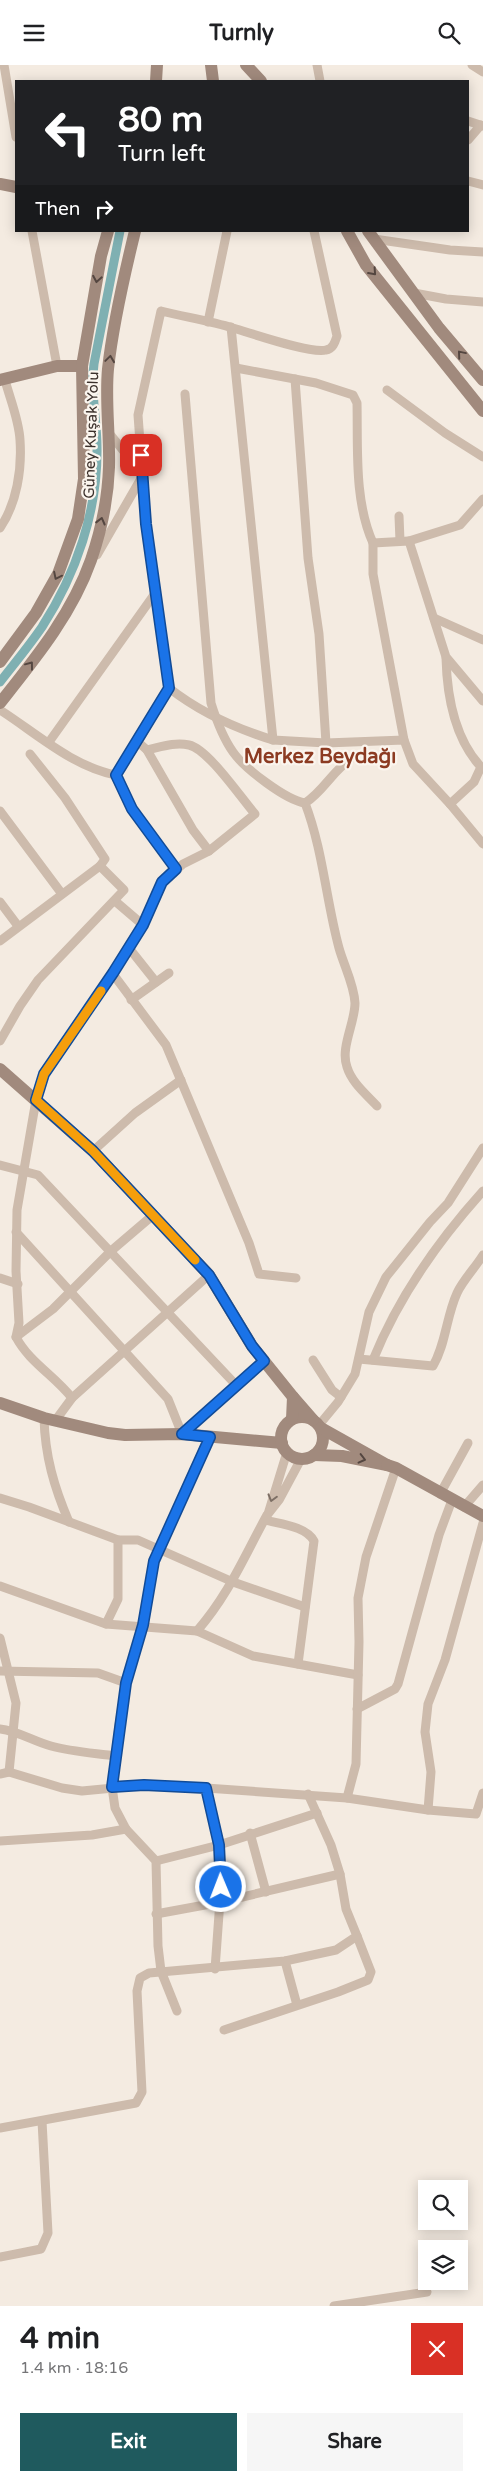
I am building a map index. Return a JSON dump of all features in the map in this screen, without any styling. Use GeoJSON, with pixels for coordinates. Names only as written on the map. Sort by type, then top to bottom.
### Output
{"type":"FeatureCollection","features":[{"type":"Feature","properties":{"kind":"main road"},"geometry":{"type":"LineString","coordinates":[[156,80],[157,65]]}},
{"type":"Feature","properties":{"kind":"main road"},"geometry":{"type":"LineString","coordinates":[[210,65],[213,80]]}},
{"type":"Feature","properties":{"kind":"main road"},"geometry":{"type":"LineString","coordinates":[[246,65],[260,80]]}},
{"type":"Feature","properties":{"kind":"main road"},"geometry":{"type":"LineString","coordinates":[[0,183],[15,187]]}},
{"type":"Feature","properties":{"kind":"main road","name":"Güney Kuşak Yolu"},"geometry":{"type":"LineString","coordinates":[[0,662],[36,613],[58,574],[78,519],[84,479],[82,366],[101,256],[108,232]]}},
{"type":"Feature","properties":{"kind":"main road","name":"Güney Kuşak Yolu"},"geometry":{"type":"LineString","coordinates":[[0,703],[58,627],[85,575],[106,500],[109,433],[108,371],[113,336],[135,232]]}},
{"type":"Feature","properties":{"kind":"main road"},"geometry":{"type":"LineString","coordinates":[[348,232],[366,265],[483,411]]}},
{"type":"Feature","properties":{"kind":"main road"},"geometry":{"type":"LineString","coordinates":[[371,235],[439,328],[483,380]]}},
{"type":"Feature","properties":{"kind":"main road"},"geometry":{"type":"LineString","coordinates":[[2,380],[57,365],[82,366]]}},
{"type":"Feature","properties":{"kind":"main road"},"geometry":{"type":"LineString","coordinates":[[0,1069],[93,1151],[209,1275],[252,1346],[293,1397],[318,1424],[324,1438],[322,1445],[314,1455]]}},
{"type":"Feature","properties":{"kind":"main road"},"geometry":{"type":"LineString","coordinates":[[292,1419],[293,1397]]}},
{"type":"Feature","properties":{"kind":"main road"},"geometry":{"type":"LineString","coordinates":[[0,1403],[49,1420],[125,1435],[182,1434],[210,1437],[285,1447],[301,1459],[314,1455],[342,1456],[391,1466]]}},
{"type":"Feature","properties":{"kind":"main road"},"geometry":{"type":"LineString","coordinates":[[285,1447],[283,1429],[292,1419],[300,1417],[318,1424],[483,1516]]}},
{"type":"Feature","properties":{"kind":"street"},"geometry":{"type":"LineString","coordinates":[[4,65],[15,131]]}},
{"type":"Feature","properties":{"kind":"street"},"geometry":{"type":"LineString","coordinates":[[317,65],[320,80]]}},
{"type":"Feature","properties":{"kind":"street"},"geometry":{"type":"LineString","coordinates":[[472,65],[483,72]]}},
{"type":"Feature","properties":{"kind":"street"},"geometry":{"type":"LineString","coordinates":[[469,121],[482,125],[469,139]]}},
{"type":"Feature","properties":{"kind":"street"},"geometry":{"type":"LineString","coordinates":[[469,181],[483,185]]}},
{"type":"Feature","properties":{"kind":"street"},"geometry":{"type":"LineString","coordinates":[[32,232],[57,365]]}},
{"type":"Feature","properties":{"kind":"street"},"geometry":{"type":"LineString","coordinates":[[208,322],[227,232]]}},
{"type":"Feature","properties":{"kind":"street"},"geometry":{"type":"LineString","coordinates":[[116,775],[138,742],[169,688],[142,475],[138,415],[161,311],[231,327],[276,341],[326,351],[332,348],[337,336],[314,232]]}},
{"type":"Feature","properties":{"kind":"street"},"geometry":{"type":"LineString","coordinates":[[371,235],[434,249],[483,252]]}},
{"type":"Feature","properties":{"kind":"street"},"geometry":{"type":"LineString","coordinates":[[414,293],[446,299],[483,301]]}},
{"type":"Feature","properties":{"kind":"street"},"geometry":{"type":"LineString","coordinates":[[231,327],[273,740]]}},
{"type":"Feature","properties":{"kind":"street"},"geometry":{"type":"LineString","coordinates":[[236,368],[295,379],[343,390],[354,395],[357,403],[360,494],[366,528],[373,543],[373,574],[404,740],[413,764],[479,833],[483,844]]}},
{"type":"Feature","properties":{"kind":"street"},"geometry":{"type":"LineString","coordinates":[[295,379],[308,558],[319,634],[326,743]]}},
{"type":"Feature","properties":{"kind":"street"},"geometry":{"type":"LineString","coordinates":[[0,528],[6,519],[19,481],[20,439],[2,380]]}},
{"type":"Feature","properties":{"kind":"street"},"geometry":{"type":"LineString","coordinates":[[387,390],[445,433],[483,457]]}},
{"type":"Feature","properties":{"kind":"street"},"geometry":{"type":"LineString","coordinates":[[185,394],[211,703],[217,720],[233,753],[253,771],[294,802],[305,803],[316,797],[324,785],[352,758]]}},
{"type":"Feature","properties":{"kind":"street"},"geometry":{"type":"LineString","coordinates":[[109,433],[142,475]]}},
{"type":"Feature","properties":{"kind":"street"},"geometry":{"type":"LineString","coordinates":[[85,575],[142,475]]}},
{"type":"Feature","properties":{"kind":"street"},"geometry":{"type":"LineString","coordinates":[[373,543],[405,541],[460,525],[483,499]]}},
{"type":"Feature","properties":{"kind":"street"},"geometry":{"type":"LineString","coordinates":[[399,516],[405,541],[434,618],[446,657],[447,695],[458,728],[472,758],[481,767],[474,782],[450,803]]}},
{"type":"Feature","properties":{"kind":"street"},"geometry":{"type":"LineString","coordinates":[[49,742],[156,591]]}},
{"type":"Feature","properties":{"kind":"street"},"geometry":{"type":"LineString","coordinates":[[434,618],[483,640]]}},
{"type":"Feature","properties":{"kind":"street"},"geometry":{"type":"LineString","coordinates":[[446,657],[483,701]]}},
{"type":"Feature","properties":{"kind":"street"},"geometry":{"type":"LineString","coordinates":[[169,688],[193,706],[217,720],[273,740],[326,743],[404,740]]}},
{"type":"Feature","properties":{"kind":"street"},"geometry":{"type":"LineString","coordinates":[[0,710],[84,764],[101,772],[116,775]]}},
{"type":"Feature","properties":{"kind":"street"},"geometry":{"type":"LineString","coordinates":[[138,742],[147,750],[193,830],[209,851]]}},
{"type":"Feature","properties":{"kind":"street"},"geometry":{"type":"LineString","coordinates":[[72,1398],[50,1373],[28,1356],[16,1337],[19,1323],[16,1232],[23,1170],[36,1100],[44,1074],[113,973],[143,925],[162,882],[176,869],[209,851],[255,814],[204,755],[190,745],[169,744],[147,750]]}},
{"type":"Feature","properties":{"kind":"street"},"geometry":{"type":"LineString","coordinates":[[0,941],[100,866],[105,859],[65,797],[30,754]]}},
{"type":"Feature","properties":{"kind":"street"},"geometry":{"type":"LineString","coordinates":[[116,775],[132,809],[176,869]]}},
{"type":"Feature","properties":{"kind":"street"},"geometry":{"type":"LineString","coordinates":[[305,803],[316,832],[337,941],[355,1002],[346,1054],[346,1065],[352,1079],[377,1106]]}},
{"type":"Feature","properties":{"kind":"street"},"geometry":{"type":"LineString","coordinates":[[0,811],[62,894]]}},
{"type":"Feature","properties":{"kind":"street"},"geometry":{"type":"LineString","coordinates":[[0,1041],[20,1005],[38,979],[124,890],[100,866]]}},
{"type":"Feature","properties":{"kind":"street"},"geometry":{"type":"LineString","coordinates":[[115,901],[143,925]]}},
{"type":"Feature","properties":{"kind":"street"},"geometry":{"type":"LineString","coordinates":[[0,903],[18,926]]}},
{"type":"Feature","properties":{"kind":"street"},"geometry":{"type":"LineString","coordinates":[[128,948],[156,982]]}},
{"type":"Feature","properties":{"kind":"street"},"geometry":{"type":"LineString","coordinates":[[113,973],[131,1000],[166,1045],[249,1243],[259,1274],[296,1278]]}},
{"type":"Feature","properties":{"kind":"street"},"geometry":{"type":"LineString","coordinates":[[131,1000],[169,973]]}},
{"type":"Feature","properties":{"kind":"street"},"geometry":{"type":"LineString","coordinates":[[93,1151],[135,1113],[181,1080]]}},
{"type":"Feature","properties":{"kind":"street"},"geometry":{"type":"LineString","coordinates":[[318,1424],[341,1397],[354,1373],[359,1359],[369,1312],[386,1277],[430,1221],[448,1203],[483,1148]]}},
{"type":"Feature","properties":{"kind":"street"},"geometry":{"type":"LineString","coordinates":[[0,1165],[38,1175],[237,1386]]}},
{"type":"Feature","properties":{"kind":"street"},"geometry":{"type":"LineString","coordinates":[[372,1360],[384,1333],[429,1257],[483,1191]]}},
{"type":"Feature","properties":{"kind":"street"},"geometry":{"type":"LineString","coordinates":[[16,1337],[53,1309],[110,1251],[152,1216]]}},
{"type":"Feature","properties":{"kind":"street"},"geometry":{"type":"LineString","coordinates":[[16,1232],[71,1290],[168,1399],[182,1434],[264,1361]]}},
{"type":"Feature","properties":{"kind":"street"},"geometry":{"type":"LineString","coordinates":[[359,1359],[433,1366],[439,1356],[447,1320],[457,1291],[483,1255]]}},
{"type":"Feature","properties":{"kind":"street"},"geometry":{"type":"LineString","coordinates":[[69,1522],[56,1492],[49,1469],[45,1446],[49,1420],[126,1353],[209,1275]]}},
{"type":"Feature","properties":{"kind":"street"},"geometry":{"type":"LineString","coordinates":[[0,1278],[18,1285]]}},
{"type":"Feature","properties":{"kind":"street"},"geometry":{"type":"LineString","coordinates":[[313,1360],[332,1390],[341,1397]]}},
{"type":"Feature","properties":{"kind":"street"},"geometry":{"type":"LineString","coordinates":[[177,2011],[161,1971],[156,1914],[156,1861],[126,1829],[115,1808],[112,1787],[126,1683],[143,1625],[154,1561],[210,1437]]}},
{"type":"Feature","properties":{"kind":"street"},"geometry":{"type":"LineString","coordinates":[[440,1493],[468,1443]]}},
{"type":"Feature","properties":{"kind":"street"},"geometry":{"type":"LineString","coordinates":[[266,1517],[285,1447]]}},
{"type":"Feature","properties":{"kind":"street"},"geometry":{"type":"LineString","coordinates":[[197,1631],[214,1613],[266,1517],[279,1500],[301,1459]]}},
{"type":"Feature","properties":{"kind":"street"},"geometry":{"type":"LineString","coordinates":[[347,1798],[356,1764],[358,1598],[366,1557],[391,1466]]}},
{"type":"Feature","properties":{"kind":"street"},"geometry":{"type":"LineString","coordinates":[[464,1507],[483,1485]]}},
{"type":"Feature","properties":{"kind":"street"},"geometry":{"type":"LineString","coordinates":[[0,1499],[118,1541],[138,1540],[233,1581],[305,1607]]}},
{"type":"Feature","properties":{"kind":"street"},"geometry":{"type":"LineString","coordinates":[[357,1709],[394,1689],[398,1684],[439,1535],[452,1500]]}},
{"type":"Feature","properties":{"kind":"street"},"geometry":{"type":"LineString","coordinates":[[266,1517],[311,1535],[314,1541],[298,1664]]}},
{"type":"Feature","properties":{"kind":"street"},"geometry":{"type":"LineString","coordinates":[[428,1810],[430,1772],[425,1732],[428,1704],[445,1660],[483,1523]]}},
{"type":"Feature","properties":{"kind":"street"},"geometry":{"type":"LineString","coordinates":[[106,1624],[118,1599],[118,1541]]}},
{"type":"Feature","properties":{"kind":"street"},"geometry":{"type":"LineString","coordinates":[[0,1586],[106,1624],[143,1625],[197,1631],[253,1656],[358,1675]]}},
{"type":"Feature","properties":{"kind":"street"},"geometry":{"type":"LineString","coordinates":[[0,1638],[4,1672],[16,1703],[14,1731],[5,1773],[62,1788],[82,1791],[144,1785],[206,1788],[308,1794],[428,1810],[480,1813],[483,1793]]}},
{"type":"Feature","properties":{"kind":"street"},"geometry":{"type":"LineString","coordinates":[[4,1672],[72,1671],[98,1673],[126,1683]]}},
{"type":"Feature","properties":{"kind":"street"},"geometry":{"type":"LineString","coordinates":[[0,1729],[14,1731],[29,1740],[53,1747],[116,1756]]}},
{"type":"Feature","properties":{"kind":"street"},"geometry":{"type":"LineString","coordinates":[[206,1788],[219,1845],[222,1873],[215,1969]]}},
{"type":"Feature","properties":{"kind":"street"},"geometry":{"type":"LineString","coordinates":[[224,2030],[338,1992],[370,1978],[371,1971],[346,1909],[340,1873],[308,1794]]}},
{"type":"Feature","properties":{"kind":"street"},"geometry":{"type":"LineString","coordinates":[[156,1861],[219,1845],[250,1833],[317,1813]]}},
{"type":"Feature","properties":{"kind":"street"},"geometry":{"type":"LineString","coordinates":[[0,1841],[92,1835],[126,1829]]}},
{"type":"Feature","properties":{"kind":"street"},"geometry":{"type":"LineString","coordinates":[[250,1833],[266,1892]]}},
{"type":"Feature","properties":{"kind":"street"},"geometry":{"type":"LineString","coordinates":[[156,1914],[266,1892],[340,1873]]}},
{"type":"Feature","properties":{"kind":"street"},"geometry":{"type":"LineString","coordinates":[[0,2128],[136,2103],[142,2092],[137,1991],[140,1978],[149,1973],[215,1969],[285,1961],[336,1950],[357,1936]]}},
{"type":"Feature","properties":{"kind":"street"},"geometry":{"type":"LineString","coordinates":[[285,1961],[298,2005]]}},
{"type":"Feature","properties":{"kind":"street"},"geometry":{"type":"LineString","coordinates":[[0,2257],[41,2249],[46,2242],[48,2233],[42,2121]]}},
{"type":"Feature","properties":{"kind":"street"},"geometry":{"type":"LineString","coordinates":[[334,2306],[427,2292]]}},
{"type":"Feature","properties":{"kind":"waterway"},"geometry":{"type":"LineString","coordinates":[[0,682],[37,634],[54,607],[75,564],[83,541],[94,495],[96,471],[97,437],[93,385],[94,364],[120,232]]}},
{"type":"Feature","properties":{"kind":"slow traffic"},"geometry":{"type":"LineString","coordinates":[[101,991],[44,1074],[36,1100],[93,1151],[195,1260]]}},
{"type":"Feature","properties":{"kind":"district","name":"Merkez Beydağı"},"geometry":{"type":"Point","coordinates":[320,756]}},
{"type":"Feature","properties":{"kind":"route"},"geometry":{"type":"LineString","coordinates":[[141,455],[146,524],[169,688],[138,742],[116,775],[132,809],[176,869],[162,882],[143,925],[113,973],[44,1074],[36,1100],[93,1151],[209,1275],[252,1346],[264,1361],[182,1434],[210,1437],[154,1561],[143,1625],[126,1683],[112,1787],[144,1785],[206,1788],[219,1845],[222,1873],[221,1887]]}}]}
